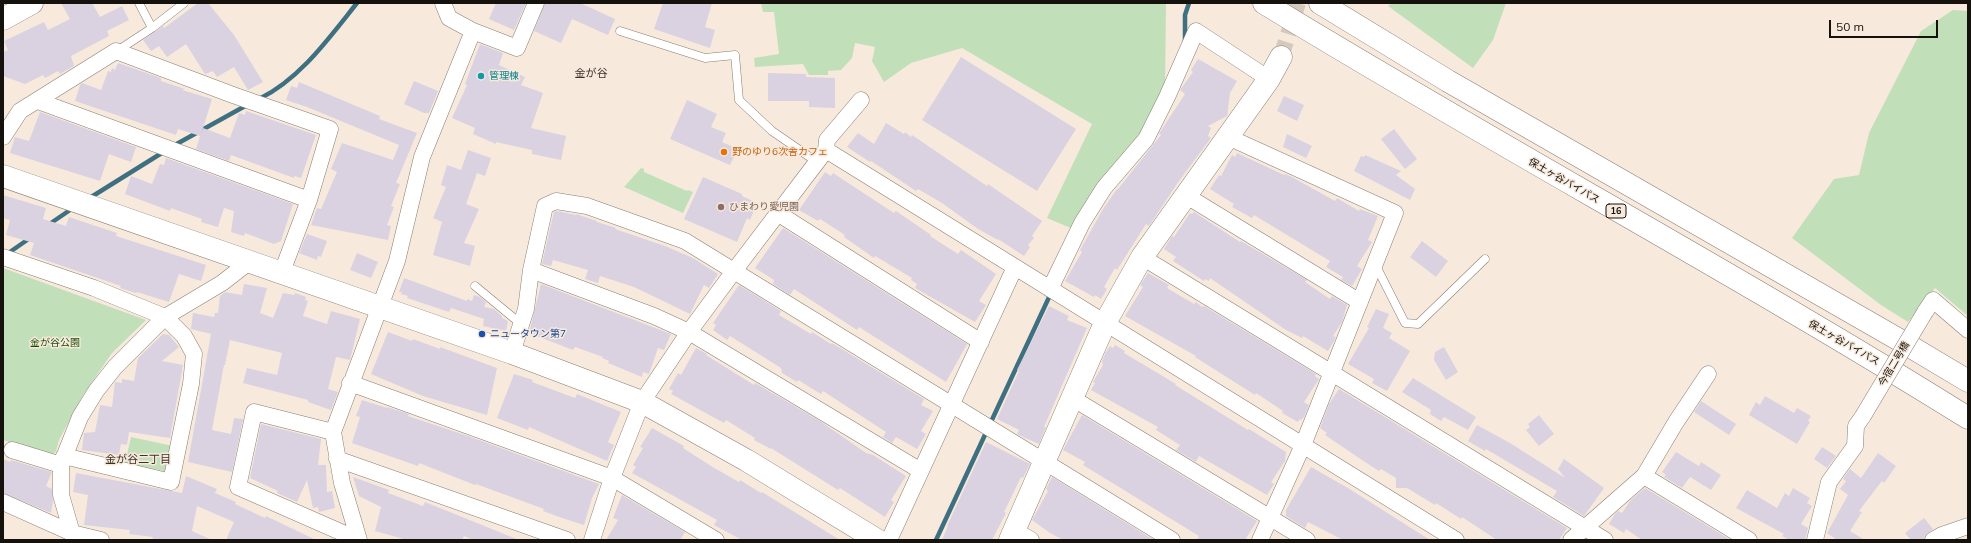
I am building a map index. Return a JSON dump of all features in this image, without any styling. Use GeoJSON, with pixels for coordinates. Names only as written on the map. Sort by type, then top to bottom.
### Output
{"type":"FeatureCollection","features":[{"type":"Feature","properties":{"kind":"main road"},"geometry":{"type":"LineString","coordinates":[[4,18],[32,3]]}},
{"type":"Feature","properties":{"kind":"main road","name":"保土ヶ谷バイパス"},"geometry":{"type":"LineString","coordinates":[[1264,3],[1391,81],[1871,358],[1968,418]]}},
{"type":"Feature","properties":{"kind":"main road"},"geometry":{"type":"LineString","coordinates":[[1320,3],[1455,85],[1896,338],[1968,381]]}},
{"type":"Feature","properties":{"kind":"main road"},"geometry":{"type":"LineString","coordinates":[[1018,536],[1045,462],[1105,323],[1142,257],[1269,79],[1281,57]]}},
{"type":"Feature","properties":{"kind":"main road"},"geometry":{"type":"LineString","coordinates":[[3,176],[512,353],[642,402],[746,460],[877,540]]}},
{"type":"Feature","properties":{"kind":"street"},"geometry":{"type":"LineString","coordinates":[[443,3],[449,18],[473,31],[517,48],[536,3]]}},
{"type":"Feature","properties":{"kind":"street"},"geometry":{"type":"LineString","coordinates":[[359,540],[342,483],[333,432],[350,383],[397,261],[422,157],[473,31]]}},
{"type":"Feature","properties":{"kind":"street"},"geometry":{"type":"LineString","coordinates":[[1050,289],[1082,223],[1104,188],[1146,139],[1167,97],[1196,31],[1269,79]]}},
{"type":"Feature","properties":{"kind":"street"},"geometry":{"type":"LineString","coordinates":[[3,137],[20,111],[116,51],[233,95],[330,129],[309,200],[282,272]]}},
{"type":"Feature","properties":{"kind":"street"},"geometry":{"type":"LineString","coordinates":[[592,540],[612,478],[642,402],[689,332],[734,271],[779,214],[821,156],[827,140],[861,100]]}},
{"type":"Feature","properties":{"kind":"street"},"geometry":{"type":"LineString","coordinates":[[38,101],[309,200]]}},
{"type":"Feature","properties":{"kind":"street"},"geometry":{"type":"LineString","coordinates":[[1228,137],[1395,213],[1303,445],[1260,540]]}},
{"type":"Feature","properties":{"kind":"street"},"geometry":{"type":"LineString","coordinates":[[821,156],[1015,267],[1456,540]]}},
{"type":"Feature","properties":{"kind":"street"},"geometry":{"type":"LineString","coordinates":[[1185,195],[1360,302]]}},
{"type":"Feature","properties":{"kind":"street"},"geometry":{"type":"LineString","coordinates":[[512,353],[526,309],[531,270],[544,206],[556,201],[587,206],[685,241],[1172,540]]}},
{"type":"Feature","properties":{"kind":"street"},"geometry":{"type":"LineString","coordinates":[[779,214],[980,342]]}},
{"type":"Feature","properties":{"kind":"street"},"geometry":{"type":"LineString","coordinates":[[3,257],[94,288],[165,317],[184,336],[194,354],[191,384],[171,482],[12,450]]}},
{"type":"Feature","properties":{"kind":"street"},"geometry":{"type":"LineString","coordinates":[[1142,257],[1605,540]]}},
{"type":"Feature","properties":{"kind":"street"},"geometry":{"type":"LineString","coordinates":[[73,537],[61,495],[62,460],[80,417],[96,391],[115,367],[165,317],[222,283],[249,262]]}},
{"type":"Feature","properties":{"kind":"street"},"geometry":{"type":"LineString","coordinates":[[889,540],[1015,267]]}},
{"type":"Feature","properties":{"kind":"street"},"geometry":{"type":"LineString","coordinates":[[531,270],[654,316],[689,332],[921,470]]}},
{"type":"Feature","properties":{"kind":"street","name":"今宿二号橋"},"geometry":{"type":"LineString","coordinates":[[1815,540],[1829,482],[1855,446],[1856,426],[1933,300],[1968,330]]}},
{"type":"Feature","properties":{"kind":"street"},"geometry":{"type":"LineString","coordinates":[[1571,540],[1644,476],[1676,422],[1708,374]]}},
{"type":"Feature","properties":{"kind":"street"},"geometry":{"type":"LineString","coordinates":[[350,383],[612,478],[716,540]]}},
{"type":"Feature","properties":{"kind":"street"},"geometry":{"type":"LineString","coordinates":[[1072,398],[1307,540]]}},
{"type":"Feature","properties":{"kind":"street"},"geometry":{"type":"LineString","coordinates":[[333,432],[254,412],[238,487],[359,540]]}},
{"type":"Feature","properties":{"kind":"street"},"geometry":{"type":"LineString","coordinates":[[337,459],[533,534],[567,540]]}},
{"type":"Feature","properties":{"kind":"street"},"geometry":{"type":"LineString","coordinates":[[1644,476],[1749,540]]}},
{"type":"Feature","properties":{"kind":"street"},"geometry":{"type":"LineString","coordinates":[[3,502],[73,537],[101,540]]}},
{"type":"Feature","properties":{"kind":"street"},"geometry":{"type":"LineString","coordinates":[[1933,540],[1942,535],[1968,526]]}},
{"type":"Feature","properties":{"kind":"lane"},"geometry":{"type":"LineString","coordinates":[[139,3],[152,28]]}},
{"type":"Feature","properties":{"kind":"lane"},"geometry":{"type":"LineString","coordinates":[[116,51],[152,28],[184,3]]}},
{"type":"Feature","properties":{"kind":"lane"},"geometry":{"type":"LineString","coordinates":[[620,31],[705,58],[735,55],[739,100],[772,131],[821,156]]}},
{"type":"Feature","properties":{"kind":"lane"},"geometry":{"type":"LineString","coordinates":[[1375,264],[1405,323],[1418,324],[1485,259]]}},
{"type":"Feature","properties":{"kind":"lane"},"geometry":{"type":"LineString","coordinates":[[475,286],[521,324]]}},
{"type":"Feature","properties":{"kind":"green space"},"geometry":{"type":"Polygon","coordinates":[[[761,3],[1166,3],[1165,90],[1140,138],[1073,229],[1047,218],[1092,124],[962,48],[911,63],[884,82],[872,61],[875,47],[855,43],[852,58],[841,70],[828,71],[828,75],[809,75],[803,64],[755,67],[754,58],[779,54],[774,12],[763,12],[761,3]]]}},
{"type":"Feature","properties":{"kind":"green space"},"geometry":{"type":"Polygon","coordinates":[[[1392,3],[1506,3],[1493,40],[1473,68],[1388,6],[1392,3]]]}},
{"type":"Feature","properties":{"kind":"green space"},"geometry":{"type":"Polygon","coordinates":[[[1953,10],[1968,11],[1968,316],[1935,288],[1908,322],[1881,305],[1792,238],[1834,179],[1859,175],[1869,133],[1921,31],[1953,10]]]}},
{"type":"Feature","properties":{"kind":"green space"},"geometry":{"type":"Polygon","coordinates":[[[641,168],[644,169],[644,172],[687,191],[693,192],[683,213],[624,187],[641,168]]]}},
{"type":"Feature","properties":{"kind":"green space","name":"金が谷公園"},"geometry":{"type":"Polygon","coordinates":[[[3,268],[146,320],[112,353],[83,395],[59,440],[56,451],[52,456],[3,440],[3,268]]]}},
{"type":"Feature","properties":{"kind":"green space"},"geometry":{"type":"Polygon","coordinates":[[[131,437],[173,446],[169,467],[164,471],[125,463],[131,437]]]}},
{"type":"Feature","properties":{"kind":"building"},"geometry":{"type":"Polygon","coordinates":[[[61,3],[92,3],[100,17],[122,6],[129,20],[107,31],[109,36],[71,56],[74,66],[60,74],[58,71],[45,78],[43,75],[25,84],[3,76],[3,52],[8,50],[4,41],[44,22],[48,30],[70,19],[61,3]]]}},
{"type":"Feature","properties":{"kind":"building"},"geometry":{"type":"Polygon","coordinates":[[[198,3],[208,3],[234,35],[263,82],[248,90],[234,67],[217,77],[213,71],[205,74],[186,44],[167,57],[159,46],[151,51],[143,40],[163,26],[164,28],[198,3]]]}},
{"type":"Feature","properties":{"kind":"building"},"geometry":{"type":"Polygon","coordinates":[[[496,3],[526,3],[514,30],[489,19],[496,3]]]}},
{"type":"Feature","properties":{"kind":"building"},"geometry":{"type":"Polygon","coordinates":[[[545,3],[580,3],[615,19],[608,35],[572,19],[561,43],[534,31],[545,3]]]}},
{"type":"Feature","properties":{"kind":"building"},"geometry":{"type":"Polygon","coordinates":[[[663,3],[712,3],[705,27],[715,30],[710,48],[654,29],[663,3]]]}},
{"type":"Feature","properties":{"kind":"building"},"geometry":{"type":"Polygon","coordinates":[[[480,44],[503,53],[499,65],[525,77],[521,85],[543,93],[531,128],[566,136],[561,160],[532,154],[532,150],[496,142],[496,144],[473,134],[475,128],[452,118],[467,85],[465,84],[480,44]]]}},
{"type":"Feature","properties":{"kind":"building"},"geometry":{"type":"Polygon","coordinates":[[[961,57],[1076,129],[1037,191],[922,120],[961,57]]]}},
{"type":"Feature","properties":{"kind":"building"},"geometry":{"type":"Polygon","coordinates":[[[1198,59],[1237,81],[1230,93],[1227,116],[1208,126],[1211,128],[1208,136],[1211,138],[1179,181],[1149,226],[1146,224],[1117,270],[1115,268],[1104,287],[1107,289],[1101,299],[1095,295],[1094,297],[1065,281],[1082,252],[1080,250],[1103,209],[1117,189],[1161,135],[1159,134],[1160,132],[1185,94],[1180,90],[1193,72],[1191,70],[1198,59]]]}},
{"type":"Feature","properties":{"kind":"building"},"geometry":{"type":"Polygon","coordinates":[[[118,63],[161,78],[161,81],[185,89],[182,90],[212,99],[203,128],[230,138],[239,113],[245,115],[246,111],[316,135],[301,178],[294,176],[294,178],[231,155],[229,161],[196,149],[200,136],[178,129],[176,135],[75,101],[82,83],[101,90],[108,71],[111,72],[112,68],[115,70],[118,63]]]}},
{"type":"Feature","properties":{"kind":"building"},"geometry":{"type":"Polygon","coordinates":[[[768,73],[806,74],[806,77],[835,78],[835,108],[809,107],[809,101],[768,101],[768,73]]]}},
{"type":"Feature","properties":{"kind":"building"},"geometry":{"type":"Polygon","coordinates":[[[414,81],[438,91],[429,113],[424,113],[404,104],[414,81]]]}},
{"type":"Feature","properties":{"kind":"building"},"geometry":{"type":"Polygon","coordinates":[[[299,82],[380,116],[379,119],[417,133],[396,183],[400,184],[391,206],[394,207],[387,225],[391,226],[388,240],[311,225],[317,208],[321,209],[337,172],[331,169],[342,143],[393,160],[399,145],[307,107],[286,100],[291,86],[297,88],[299,82]]]}},
{"type":"Feature","properties":{"kind":"building"},"geometry":{"type":"Polygon","coordinates":[[[1284,96],[1304,105],[1297,121],[1277,111],[1284,96]]]}},
{"type":"Feature","properties":{"kind":"building"},"geometry":{"type":"Polygon","coordinates":[[[687,100],[717,114],[711,127],[726,133],[722,142],[738,149],[730,165],[670,139],[687,100]]]}},
{"type":"Feature","properties":{"kind":"building"},"geometry":{"type":"Polygon","coordinates":[[[40,112],[136,147],[131,162],[109,154],[100,181],[10,153],[15,137],[29,141],[40,112]]]}},
{"type":"Feature","properties":{"kind":"building"},"geometry":{"type":"Polygon","coordinates":[[[886,123],[904,134],[905,132],[911,137],[912,135],[1042,221],[1032,236],[1034,238],[1028,245],[1030,247],[1024,256],[998,239],[978,229],[942,203],[918,189],[916,191],[847,147],[858,133],[874,144],[886,123]]]}},
{"type":"Feature","properties":{"kind":"building"},"geometry":{"type":"Polygon","coordinates":[[[1394,129],[1417,159],[1405,169],[1381,139],[1394,129]]]}},
{"type":"Feature","properties":{"kind":"building"},"geometry":{"type":"Polygon","coordinates":[[[1287,134],[1312,146],[1306,158],[1283,147],[1287,134]]]}},
{"type":"Feature","properties":{"kind":"building"},"geometry":{"type":"Polygon","coordinates":[[[468,150],[491,158],[485,176],[477,173],[466,204],[479,209],[464,243],[475,246],[470,266],[433,255],[442,222],[433,218],[446,187],[441,185],[447,165],[461,170],[468,150]]]}},
{"type":"Feature","properties":{"kind":"building"},"geometry":{"type":"Polygon","coordinates":[[[1237,153],[1284,175],[1285,174],[1292,177],[1335,201],[1337,198],[1359,211],[1360,209],[1378,216],[1368,240],[1372,242],[1357,266],[1362,269],[1352,286],[1341,280],[1343,277],[1326,267],[1330,261],[1254,215],[1252,218],[1232,207],[1234,204],[1210,189],[1219,175],[1221,176],[1232,155],[1235,157],[1237,153]]]}},
{"type":"Feature","properties":{"kind":"building"},"geometry":{"type":"Polygon","coordinates":[[[1365,155],[1401,171],[1396,175],[1415,189],[1410,200],[1354,171],[1361,156],[1364,157],[1365,155]]]}},
{"type":"Feature","properties":{"kind":"building"},"geometry":{"type":"Polygon","coordinates":[[[166,158],[293,204],[281,241],[274,244],[245,233],[244,236],[231,232],[234,211],[224,208],[218,227],[201,222],[202,219],[171,208],[170,211],[125,194],[131,176],[152,184],[160,164],[164,165],[166,158]]]}},
{"type":"Feature","properties":{"kind":"building"},"geometry":{"type":"Polygon","coordinates":[[[825,172],[831,176],[833,173],[894,213],[896,211],[958,254],[961,250],[996,274],[979,301],[986,305],[975,322],[915,288],[917,284],[911,280],[912,278],[875,256],[874,258],[844,237],[845,235],[820,219],[818,221],[799,210],[825,172]]]}},
{"type":"Feature","properties":{"kind":"building"},"geometry":{"type":"Polygon","coordinates":[[[703,177],[742,194],[742,196],[757,203],[750,220],[747,218],[737,242],[684,219],[703,177]]]}},
{"type":"Feature","properties":{"kind":"building"},"geometry":{"type":"Polygon","coordinates":[[[3,195],[46,208],[43,219],[66,226],[69,217],[117,233],[116,236],[206,265],[201,281],[179,274],[169,302],[120,288],[121,286],[30,255],[34,243],[6,235],[10,220],[3,218],[3,195]]]}},
{"type":"Feature","properties":{"kind":"building"},"geometry":{"type":"Polygon","coordinates":[[[557,211],[576,214],[665,246],[693,258],[718,274],[709,288],[704,285],[690,314],[634,287],[600,276],[598,283],[585,279],[588,270],[553,260],[551,266],[542,264],[554,212],[557,211]]]}},
{"type":"Feature","properties":{"kind":"building"},"geometry":{"type":"Polygon","coordinates":[[[1194,212],[1240,242],[1241,241],[1307,280],[1305,282],[1330,299],[1332,296],[1347,305],[1342,322],[1333,336],[1336,337],[1328,351],[1303,336],[1302,338],[1286,330],[1210,278],[1209,281],[1205,279],[1204,281],[1173,261],[1176,257],[1164,249],[1190,213],[1192,214],[1194,212]]]}},
{"type":"Feature","properties":{"kind":"building"},"geometry":{"type":"Polygon","coordinates":[[[783,228],[967,344],[946,382],[859,327],[857,330],[794,289],[790,295],[773,284],[774,280],[755,268],[783,228]]]}},
{"type":"Feature","properties":{"kind":"building"},"geometry":{"type":"Polygon","coordinates":[[[307,234],[327,241],[321,257],[318,256],[317,260],[299,253],[307,234]]]}},
{"type":"Feature","properties":{"kind":"building"},"geometry":{"type":"Polygon","coordinates":[[[1422,241],[1448,261],[1436,277],[1410,257],[1422,241]]]}},
{"type":"Feature","properties":{"kind":"building"},"geometry":{"type":"Polygon","coordinates":[[[357,253],[378,262],[371,278],[350,270],[357,253]]]}},
{"type":"Feature","properties":{"kind":"building"},"geometry":{"type":"Polygon","coordinates":[[[1148,273],[1169,285],[1167,288],[1194,304],[1196,302],[1202,307],[1204,306],[1316,374],[1315,376],[1319,379],[1304,402],[1309,405],[1304,417],[1298,422],[1282,413],[1283,411],[1256,393],[1255,395],[1195,357],[1196,356],[1125,316],[1143,287],[1140,285],[1148,273]]]}},
{"type":"Feature","properties":{"kind":"building"},"geometry":{"type":"Polygon","coordinates":[[[404,278],[467,301],[467,299],[472,301],[474,295],[480,297],[486,302],[484,307],[494,309],[502,316],[502,318],[508,321],[506,331],[483,326],[484,319],[451,308],[449,312],[407,298],[408,296],[401,294],[402,292],[399,292],[404,278]]]}},
{"type":"Feature","properties":{"kind":"building"},"geometry":{"type":"Polygon","coordinates":[[[244,284],[267,288],[260,313],[273,318],[283,293],[294,295],[295,293],[306,297],[305,300],[308,301],[303,316],[327,324],[331,311],[360,319],[350,360],[336,357],[328,389],[338,392],[331,410],[308,402],[308,400],[243,383],[247,368],[277,375],[282,353],[230,340],[212,430],[231,434],[234,418],[243,419],[232,472],[188,462],[211,334],[191,329],[193,313],[214,317],[215,313],[218,313],[220,296],[225,292],[242,295],[244,284]]]}},
{"type":"Feature","properties":{"kind":"building"},"geometry":{"type":"Polygon","coordinates":[[[541,284],[671,334],[664,350],[658,348],[649,374],[643,372],[642,377],[608,363],[609,361],[602,358],[603,357],[575,347],[573,350],[529,333],[541,284]]]}},
{"type":"Feature","properties":{"kind":"building"},"geometry":{"type":"Polygon","coordinates":[[[739,285],[781,311],[779,315],[811,334],[812,332],[831,344],[832,343],[924,399],[921,405],[933,411],[921,431],[926,434],[917,449],[896,437],[892,443],[883,437],[886,432],[823,391],[821,394],[798,380],[797,382],[782,373],[781,368],[730,336],[727,340],[713,330],[716,325],[713,323],[739,285]]]}},
{"type":"Feature","properties":{"kind":"building"},"geometry":{"type":"Polygon","coordinates":[[[1049,306],[1069,316],[1067,320],[1087,328],[1044,427],[1046,427],[1039,444],[1017,434],[1019,430],[997,419],[1019,371],[1017,370],[1049,306]]]}},
{"type":"Feature","properties":{"kind":"building"},"geometry":{"type":"Polygon","coordinates":[[[1376,309],[1389,314],[1383,328],[1392,333],[1389,338],[1410,351],[1387,391],[1372,383],[1374,379],[1348,364],[1369,328],[1367,327],[1376,309]]]}},
{"type":"Feature","properties":{"kind":"building"},"geometry":{"type":"Polygon","coordinates":[[[388,332],[440,349],[440,347],[497,368],[487,415],[423,396],[371,374],[388,332]]]}},
{"type":"Feature","properties":{"kind":"building"},"geometry":{"type":"Polygon","coordinates":[[[163,334],[169,335],[179,347],[162,361],[183,365],[170,438],[129,432],[127,445],[121,444],[119,455],[82,450],[84,433],[95,432],[100,405],[112,407],[115,382],[122,383],[122,379],[134,381],[138,358],[163,334]]]}},
{"type":"Feature","properties":{"kind":"building"},"geometry":{"type":"Polygon","coordinates":[[[1115,345],[1125,351],[1124,353],[1176,384],[1175,385],[1286,452],[1285,461],[1271,482],[1274,484],[1267,495],[1199,456],[1196,462],[1176,450],[1180,445],[1156,430],[1158,427],[1091,390],[1095,383],[1093,382],[1103,365],[1102,361],[1106,352],[1110,346],[1113,348],[1115,345]]]}},
{"type":"Feature","properties":{"kind":"building"},"geometry":{"type":"Polygon","coordinates":[[[1444,347],[1458,372],[1446,380],[1434,360],[1435,352],[1444,347]]]}},
{"type":"Feature","properties":{"kind":"building"},"geometry":{"type":"Polygon","coordinates":[[[696,348],[754,385],[755,383],[820,421],[866,453],[873,455],[906,476],[891,500],[894,502],[885,517],[840,488],[838,490],[771,448],[754,440],[755,438],[726,420],[724,423],[671,394],[673,391],[669,389],[678,373],[681,375],[696,348]]]}},
{"type":"Feature","properties":{"kind":"building"},"geometry":{"type":"Polygon","coordinates":[[[514,374],[533,380],[532,382],[575,398],[577,394],[621,412],[608,442],[614,445],[607,461],[529,427],[528,430],[497,418],[514,374]]]}},
{"type":"Feature","properties":{"kind":"building"},"geometry":{"type":"Polygon","coordinates":[[[1413,378],[1476,417],[1468,430],[1444,417],[1441,421],[1430,414],[1431,410],[1402,392],[1413,378]]]}},
{"type":"Feature","properties":{"kind":"building"},"geometry":{"type":"Polygon","coordinates":[[[1339,389],[1567,528],[1559,540],[1497,540],[1462,517],[1461,519],[1436,503],[1435,505],[1407,488],[1396,488],[1396,478],[1381,469],[1379,471],[1365,462],[1325,435],[1327,433],[1320,428],[1329,404],[1339,389]]]}},
{"type":"Feature","properties":{"kind":"building"},"geometry":{"type":"Polygon","coordinates":[[[1765,396],[1794,413],[1797,408],[1811,416],[1808,421],[1810,422],[1797,444],[1749,415],[1756,402],[1760,405],[1765,396]]]}},
{"type":"Feature","properties":{"kind":"building"},"geometry":{"type":"Polygon","coordinates":[[[362,400],[409,414],[408,416],[468,436],[599,484],[592,498],[584,525],[543,511],[544,509],[476,484],[475,485],[419,463],[418,466],[352,443],[360,417],[356,416],[362,400]]]}},
{"type":"Feature","properties":{"kind":"building"},"geometry":{"type":"Polygon","coordinates":[[[1701,401],[1736,424],[1729,435],[1694,412],[1701,401]]]}},
{"type":"Feature","properties":{"kind":"building"},"geometry":{"type":"Polygon","coordinates":[[[1082,415],[1257,521],[1245,540],[1197,540],[1199,536],[1083,465],[1085,462],[1063,450],[1082,415]]]}},
{"type":"Feature","properties":{"kind":"building"},"geometry":{"type":"Polygon","coordinates":[[[1539,415],[1554,434],[1539,446],[1526,430],[1530,427],[1528,424],[1539,415]]]}},
{"type":"Feature","properties":{"kind":"building"},"geometry":{"type":"Polygon","coordinates":[[[261,424],[321,439],[318,465],[326,465],[327,492],[332,491],[335,508],[319,512],[318,507],[313,508],[307,480],[297,502],[250,478],[261,424]]]}},
{"type":"Feature","properties":{"kind":"building"},"geometry":{"type":"Polygon","coordinates":[[[1477,425],[1510,443],[1565,478],[1558,469],[1564,459],[1604,488],[1584,516],[1553,497],[1557,491],[1486,449],[1485,451],[1468,441],[1477,425]]]}},
{"type":"Feature","properties":{"kind":"building"},"geometry":{"type":"Polygon","coordinates":[[[652,428],[684,446],[683,448],[711,466],[739,482],[740,480],[761,493],[762,492],[840,540],[742,540],[714,525],[717,520],[632,473],[636,467],[633,465],[643,448],[640,447],[652,428]]]}},
{"type":"Feature","properties":{"kind":"building"},"geometry":{"type":"Polygon","coordinates":[[[986,442],[1030,464],[1023,478],[1021,477],[1004,512],[1006,513],[992,540],[942,540],[947,526],[986,442]]]}},
{"type":"Feature","properties":{"kind":"building"},"geometry":{"type":"Polygon","coordinates":[[[1822,447],[1836,456],[1827,468],[1814,459],[1822,447]]]}},
{"type":"Feature","properties":{"kind":"building"},"geometry":{"type":"Polygon","coordinates":[[[1676,452],[1699,466],[1701,462],[1721,475],[1711,490],[1690,477],[1682,488],[1664,477],[1666,475],[1662,472],[1676,452]]]}},
{"type":"Feature","properties":{"kind":"building"},"geometry":{"type":"Polygon","coordinates":[[[1878,453],[1896,466],[1884,483],[1882,481],[1859,511],[1862,512],[1850,531],[1865,540],[1837,540],[1827,533],[1848,495],[1840,489],[1846,481],[1843,479],[1850,469],[1861,478],[1878,453]]]}},
{"type":"Feature","properties":{"kind":"building"},"geometry":{"type":"Polygon","coordinates":[[[3,459],[52,472],[46,486],[52,489],[53,501],[51,513],[3,493],[3,459]]]}},
{"type":"Feature","properties":{"kind":"building"},"geometry":{"type":"Polygon","coordinates":[[[1311,467],[1348,488],[1430,540],[1343,540],[1308,522],[1305,528],[1286,516],[1286,510],[1311,467]]]}},
{"type":"Feature","properties":{"kind":"building"},"geometry":{"type":"Polygon","coordinates":[[[76,473],[182,493],[186,476],[217,489],[215,493],[236,502],[235,504],[265,518],[266,516],[316,540],[226,540],[234,522],[197,506],[192,531],[212,540],[152,540],[153,537],[129,534],[130,530],[84,525],[88,495],[73,492],[76,473]]]}},
{"type":"Feature","properties":{"kind":"building"},"geometry":{"type":"Polygon","coordinates":[[[353,477],[389,490],[388,493],[423,506],[425,502],[519,540],[473,540],[464,536],[462,540],[407,540],[375,531],[381,507],[359,496],[353,477]]]}},
{"type":"Feature","properties":{"kind":"building"},"geometry":{"type":"Polygon","coordinates":[[[1052,477],[1154,540],[1063,540],[1050,533],[1032,520],[1048,491],[1046,489],[1052,477]]]}},
{"type":"Feature","properties":{"kind":"building"},"geometry":{"type":"Polygon","coordinates":[[[1645,488],[1731,540],[1642,540],[1626,529],[1624,533],[1609,524],[1618,511],[1622,513],[1630,501],[1645,488]]]}},
{"type":"Feature","properties":{"kind":"building"},"geometry":{"type":"Polygon","coordinates":[[[1793,488],[1810,498],[1807,503],[1812,506],[1801,524],[1808,528],[1805,540],[1789,540],[1782,536],[1784,534],[1736,508],[1747,490],[1777,508],[1785,493],[1789,496],[1793,488]]]}},
{"type":"Feature","properties":{"kind":"building"},"geometry":{"type":"Polygon","coordinates":[[[622,495],[685,532],[680,540],[606,540],[618,520],[613,518],[622,495]]]}},
{"type":"Feature","properties":{"kind":"building"},"geometry":{"type":"Polygon","coordinates":[[[1924,518],[1933,529],[1925,535],[1924,540],[1911,540],[1905,533],[1924,518]]]}},
{"type":"Feature","properties":{"kind":"waterway"},"geometry":{"type":"LineString","coordinates":[[259,99],[274,91],[301,69],[313,57],[357,3]]}},
{"type":"Feature","properties":{"kind":"waterway"},"geometry":{"type":"LineString","coordinates":[[1185,42],[1185,15],[1189,3]]}},
{"type":"Feature","properties":{"kind":"waterway"},"geometry":{"type":"LineString","coordinates":[[173,146],[247,105]]}},
{"type":"Feature","properties":{"kind":"waterway"},"geometry":{"type":"LineString","coordinates":[[88,199],[165,151]]}},
{"type":"Feature","properties":{"kind":"waterway"},"geometry":{"type":"LineString","coordinates":[[48,225],[73,208]]}},
{"type":"Feature","properties":{"kind":"waterway"},"geometry":{"type":"LineString","coordinates":[[7,254],[30,238]]}},
{"type":"Feature","properties":{"kind":"waterway"},"geometry":{"type":"LineString","coordinates":[[936,540],[1051,293]]}},
{"type":"Feature","properties":{"kind":"tunnel"},"geometry":{"type":"LineString","coordinates":[[1281,57],[1298,3]]}},
{"type":"Feature","properties":{"kind":"place","name":"管理棟"},"geometry":{"type":"Point","coordinates":[481,76]}},
{"type":"Feature","properties":{"kind":"place","name":"野のゆり6次舎カフェ"},"geometry":{"type":"Point","coordinates":[724,152]}},
{"type":"Feature","properties":{"kind":"place","name":"ひまわり愛児園"},"geometry":{"type":"Point","coordinates":[721,207]}},
{"type":"Feature","properties":{"kind":"place","name":"ニュータウン第7"},"geometry":{"type":"Point","coordinates":[482,334]}},
{"type":"Feature","properties":{"kind":"district","name":"金が谷"},"geometry":{"type":"Point","coordinates":[591,74]}},
{"type":"Feature","properties":{"kind":"district","name":"金が谷二丁目"},"geometry":{"type":"Point","coordinates":[138,460]}}]}
